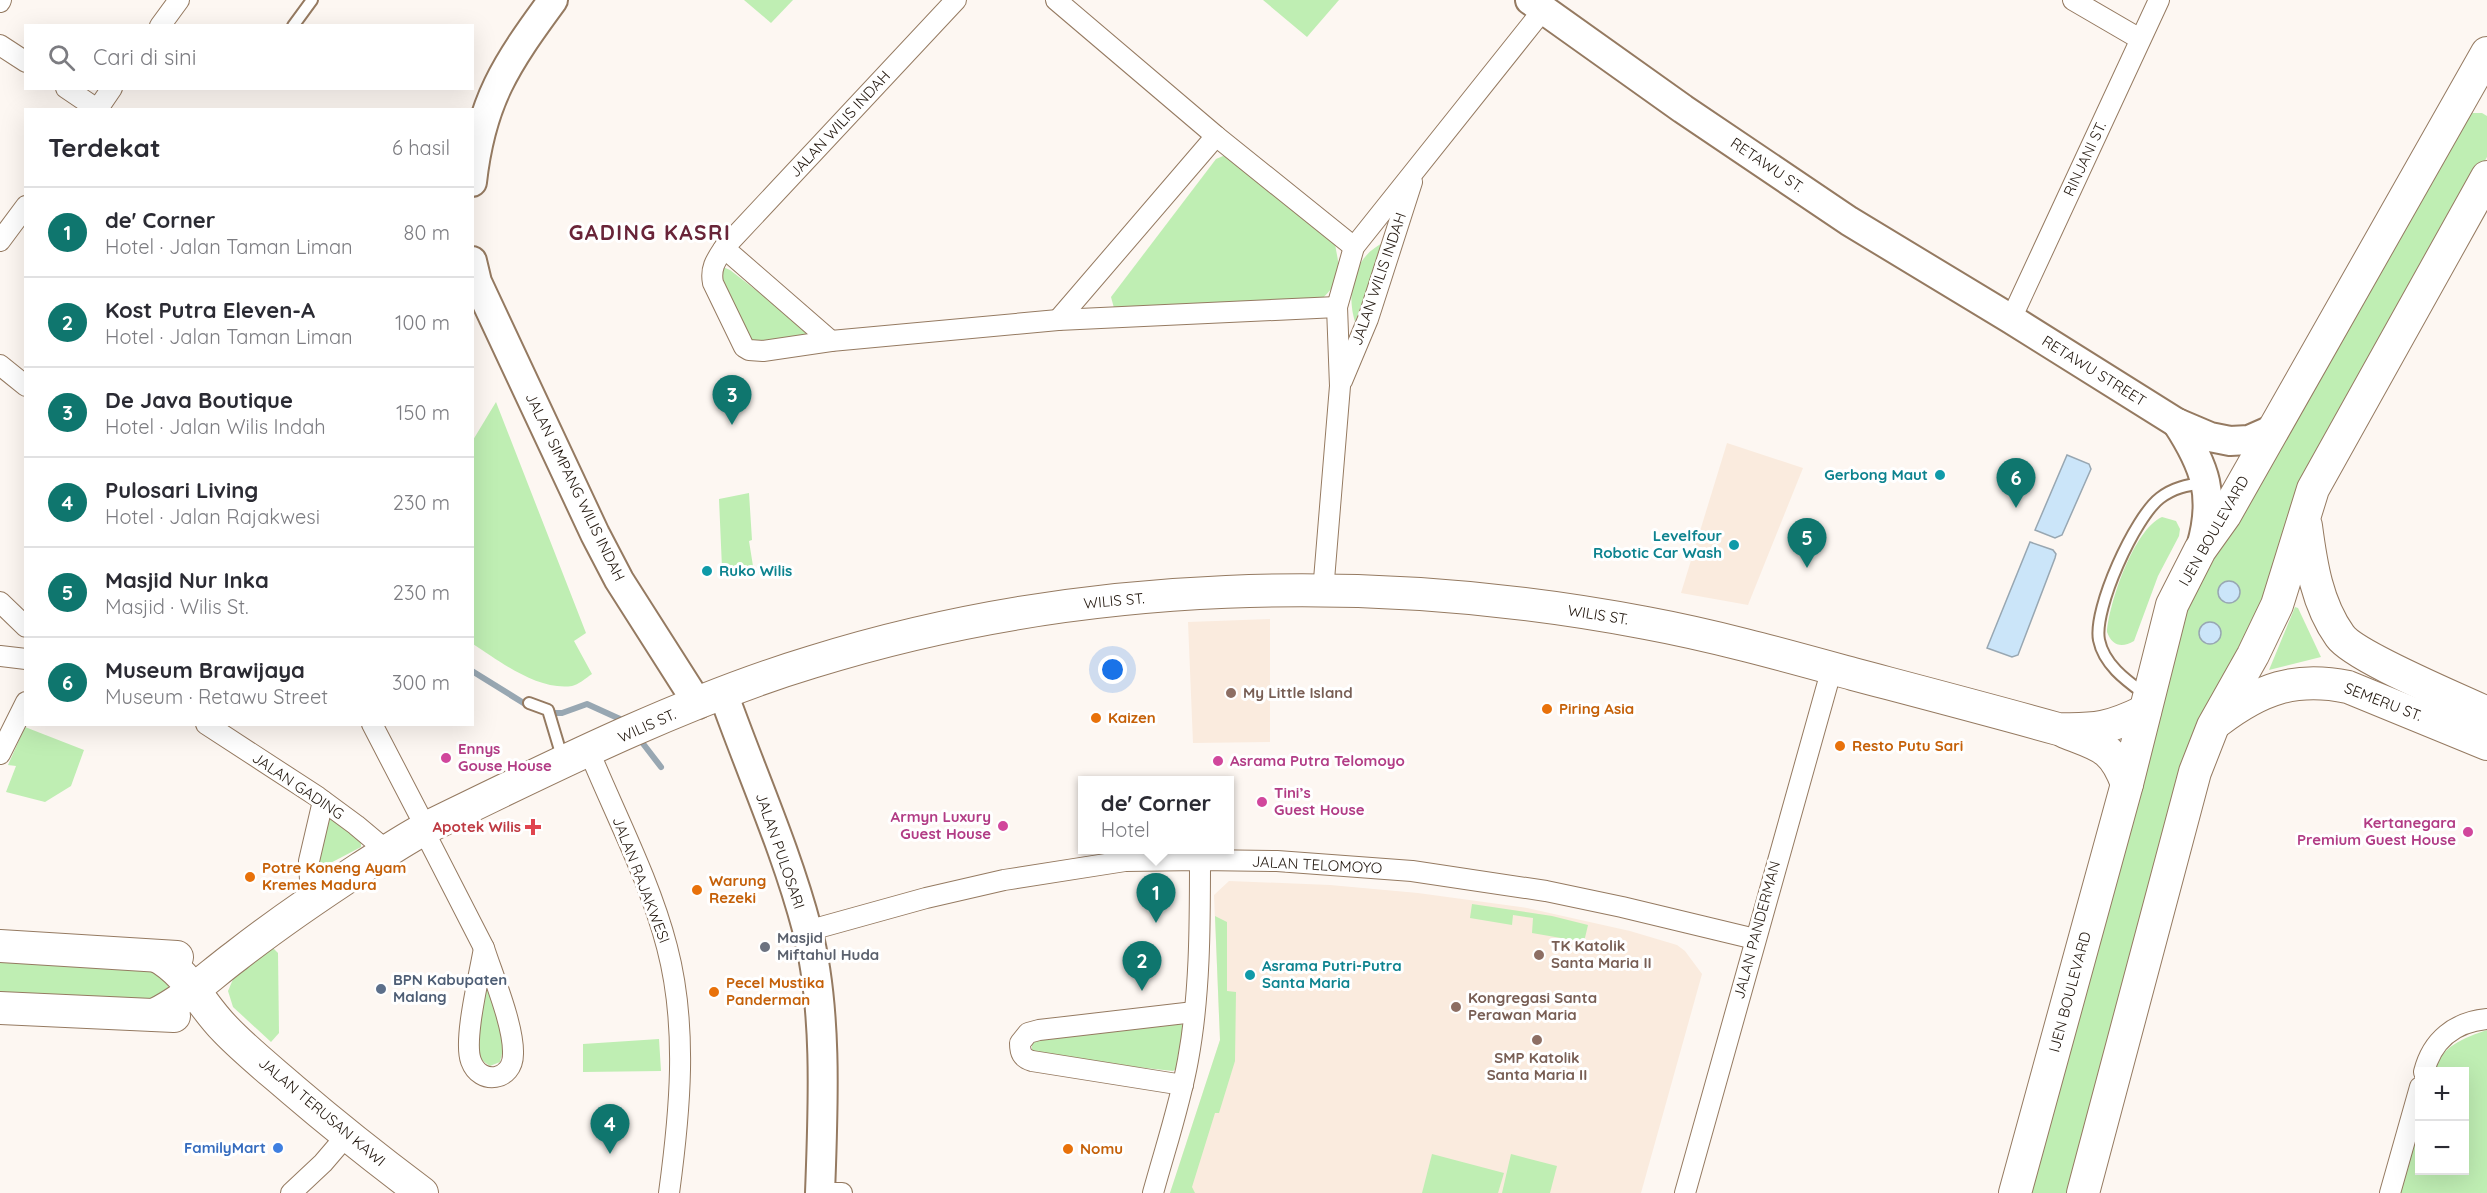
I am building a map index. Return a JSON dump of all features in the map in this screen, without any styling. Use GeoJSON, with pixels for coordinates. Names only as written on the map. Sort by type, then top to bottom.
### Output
{"type":"FeatureCollection","features":[{"type":"Feature","properties":{"kind":"main road"},"geometry":{"type":"LineString","coordinates":[[474,167],[488,106],[515,52],[553,0]]}},
{"type":"Feature","properties":{"kind":"main road","name":"RETAWU ST."},"geometry":{"type":"LineString","coordinates":[[1536,5],[1849,221],[2011,319]]}},
{"type":"Feature","properties":{"kind":"main road","name":"IJEN BOULEVARD"},"geometry":{"type":"LineString","coordinates":[[2015,1193],[2127,784],[2172,605],[2200,550],[2224,515],[2479,85],[2487,53]]}},
{"type":"Feature","properties":{"kind":"main road"},"geometry":{"type":"LineString","coordinates":[[2084,1193],[2195,772],[2213,726],[2257,648],[2277,605],[2313,489],[2487,177]]}},
{"type":"Feature","properties":{"kind":"main road","name":"JALAN SIMPANG WILIS INDAH"},"geometry":{"type":"LineString","coordinates":[[474,274],[595,534],[620,580],[710,698]]}},
{"type":"Feature","properties":{"kind":"main road","name":"RETAWU STREET"},"geometry":{"type":"LineString","coordinates":[[2011,319],[2177,423],[2210,437],[2230,441],[2249,440],[2274,429]]}},
{"type":"Feature","properties":{"kind":"main road","name":"RETAWU STREET"},"geometry":{"type":"LineString","coordinates":[[2177,423],[2196,452],[2209,498],[2208,516],[2200,550]]}},
{"type":"Feature","properties":{"kind":"main road","name":"SEMERU ST."},"geometry":{"type":"LineString","coordinates":[[2304,516],[2310,561],[2317,588],[2327,616],[2341,638],[2361,653],[2487,713]]}},
{"type":"Feature","properties":{"kind":"main road","name":"WILIS ST."},"geometry":{"type":"LineString","coordinates":[[154,1015],[195,990],[234,957],[311,900],[387,851],[424,829],[576,757],[710,698],[811,662],[893,639],[986,619],[1074,605],[1247,592],[1323,592],[1390,594],[1551,607],[1645,623],[1740,643],[2058,729],[2101,747],[2114,756],[2127,784]]}},
{"type":"Feature","properties":{"kind":"main road","name":"SEMERU ST."},"geometry":{"type":"LineString","coordinates":[[2213,726],[2239,706],[2273,690],[2306,681],[2327,682],[2348,687],[2487,744]]}},
{"type":"Feature","properties":{"kind":"main road","name":"JALAN PULOSARI"},"geometry":{"type":"LineString","coordinates":[[710,698],[779,841],[807,931],[817,986],[821,1060],[820,1193]]}},
{"type":"Feature","properties":{"kind":"main road","name":"WILIS ST."},"geometry":{"type":"LineString","coordinates":[[2058,729],[2090,730],[2119,724],[2147,704]]}},
{"type":"Feature","properties":{"kind":"main road"},"geometry":{"type":"LineString","coordinates":[[0,946],[217,959],[234,957]]}},
{"type":"Feature","properties":{"kind":"main road"},"geometry":{"type":"LineString","coordinates":[[157,956],[171,964],[195,990],[224,1028]]}},
{"type":"Feature","properties":{"kind":"main road"},"geometry":{"type":"LineString","coordinates":[[0,1008],[190,1017],[224,1028]]}},
{"type":"Feature","properties":{"kind":"main road","name":"JALAN TERUSAN KAWI"},"geometry":{"type":"LineString","coordinates":[[224,1028],[347,1135],[422,1193]]}},
{"type":"Feature","properties":{"kind":"street","name":"JALAN WILIS INDAH"},"geometry":{"type":"LineString","coordinates":[[956,0],[724,248],[712,265],[713,283],[744,347],[749,350],[763,351],[831,341],[1058,320],[1337,307]]}},
{"type":"Feature","properties":{"kind":"street"},"geometry":{"type":"LineString","coordinates":[[1056,0],[1216,136],[1354,247]]}},
{"type":"Feature","properties":{"kind":"street"},"geometry":{"type":"LineString","coordinates":[[2073,0],[2140,39]]}},
{"type":"Feature","properties":{"kind":"street","name":"RINJANI ST."},"geometry":{"type":"LineString","coordinates":[[2011,319],[2159,0]]}},
{"type":"Feature","properties":{"kind":"street"},"geometry":{"type":"LineString","coordinates":[[161,24],[176,1]]}},
{"type":"Feature","properties":{"kind":"street","name":"JALAN WILIS INDAH"},"geometry":{"type":"LineString","coordinates":[[1323,592],[1340,387],[1337,307],[1354,247],[1519,42],[1536,5]]}},
{"type":"Feature","properties":{"kind":"street"},"geometry":{"type":"LineString","coordinates":[[0,45],[24,61]]}},
{"type":"Feature","properties":{"kind":"street"},"geometry":{"type":"LineString","coordinates":[[69,90],[96,108]]}},
{"type":"Feature","properties":{"kind":"street"},"geometry":{"type":"LineString","coordinates":[[98,108],[111,90]]}},
{"type":"Feature","properties":{"kind":"street"},"geometry":{"type":"LineString","coordinates":[[1058,320],[1216,136]]}},
{"type":"Feature","properties":{"kind":"street","name":"JALAN WILIS INDAH"},"geometry":{"type":"LineString","coordinates":[[1340,387],[1368,319],[1415,171]]}},
{"type":"Feature","properties":{"kind":"street"},"geometry":{"type":"LineString","coordinates":[[0,241],[24,209]]}},
{"type":"Feature","properties":{"kind":"street"},"geometry":{"type":"LineString","coordinates":[[724,248],[831,341]]}},
{"type":"Feature","properties":{"kind":"street"},"geometry":{"type":"LineString","coordinates":[[0,364],[24,384]]}},
{"type":"Feature","properties":{"kind":"street"},"geometry":{"type":"LineString","coordinates":[[0,602],[24,625]]}},
{"type":"Feature","properties":{"kind":"street"},"geometry":{"type":"LineString","coordinates":[[0,656],[24,659]]}},
{"type":"Feature","properties":{"kind":"street","name":"JALAN PANDERMAN"},"geometry":{"type":"LineString","coordinates":[[1685,1193],[1832,668]]}},
{"type":"Feature","properties":{"kind":"street"},"geometry":{"type":"LineString","coordinates":[[0,754],[24,706]]}},
{"type":"Feature","properties":{"kind":"street","name":"JALAN GADING"},"geometry":{"type":"LineString","coordinates":[[209,726],[323,801],[357,825],[387,851]]}},
{"type":"Feature","properties":{"kind":"street"},"geometry":{"type":"LineString","coordinates":[[373,726],[484,948],[507,1022],[513,1054],[510,1069],[501,1077],[490,1078],[478,1072],[471,1061],[470,1043],[484,948]]}},
{"type":"Feature","properties":{"kind":"street","name":"JALAN RAJAKWESI"},"geometry":{"type":"LineString","coordinates":[[576,757],[656,912],[667,948],[674,983],[679,1038],[679,1088],[669,1193]]}},
{"type":"Feature","properties":{"kind":"street"},"geometry":{"type":"LineString","coordinates":[[311,900],[309,861],[323,801]]}},
{"type":"Feature","properties":{"kind":"street"},"geometry":{"type":"LineString","coordinates":[[1153,1193],[1183,1085],[1194,1012],[1200,908],[1200,860]]}},
{"type":"Feature","properties":{"kind":"street","name":"JALAN TELOMOYO"},"geometry":{"type":"LineString","coordinates":[[807,931],[926,898],[1004,880],[1125,861],[1200,860],[1277,861],[1412,871],[1557,893],[1755,939]]}},
{"type":"Feature","properties":{"kind":"street"},"geometry":{"type":"LineString","coordinates":[[1183,1085],[1032,1061],[1024,1058],[1020,1043],[1028,1033],[1039,1030],[1194,1012]]}},
{"type":"Feature","properties":{"kind":"street"},"geometry":{"type":"LineString","coordinates":[[2425,1067],[2428,1056],[2439,1040],[2450,1030],[2474,1020],[2487,1019]]}},
{"type":"Feature","properties":{"kind":"street"},"geometry":{"type":"LineString","coordinates":[[2390,1193],[2415,1104]]}},
{"type":"Feature","properties":{"kind":"street"},"geometry":{"type":"LineString","coordinates":[[291,1193],[323,1163],[347,1135]]}},
{"type":"Feature","properties":{"kind":"street"},"geometry":{"type":"LineString","coordinates":[[820,1193],[842,1193]]}},
{"type":"Feature","properties":{"kind":"lane"},"geometry":{"type":"LineString","coordinates":[[294,24],[312,0]]}},
{"type":"Feature","properties":{"kind":"lane"},"geometry":{"type":"LineString","coordinates":[[2147,704],[2108,660],[2099,641],[2103,604],[2131,538],[2158,499],[2187,485],[2206,483]]}},
{"type":"Feature","properties":{"kind":"lane"},"geometry":{"type":"LineString","coordinates":[[529,703],[550,715],[576,757]]}},
{"type":"Feature","properties":{"kind":"shaded area"},"geometry":{"type":"Polygon","coordinates":[[[1727,443],[1803,468],[1748,605],[1681,593],[1727,443]]]}},
{"type":"Feature","properties":{"kind":"shaded area","name":"My Little Island"},"geometry":{"type":"Polygon","coordinates":[[[1270,619],[1270,742],[1193,743],[1188,622],[1270,619]]]}},
{"type":"Feature","properties":{"kind":"shaded area","name":"Kongregasi Santa Perawan Maria"},"geometry":{"type":"Polygon","coordinates":[[[1229,881],[1330,885],[1418,893],[1527,908],[1630,931],[1677,945],[1685,951],[1702,974],[1641,1193],[1170,1193],[1220,1040],[1214,895],[1229,881]]]}},
{"type":"Feature","properties":{"kind":"green space"},"geometry":{"type":"Polygon","coordinates":[[[744,0],[793,0],[771,23],[744,0]]]}},
{"type":"Feature","properties":{"kind":"green space"},"geometry":{"type":"Polygon","coordinates":[[[1263,0],[1339,0],[1307,37],[1263,0]]]}},
{"type":"Feature","properties":{"kind":"green space"},"geometry":{"type":"Polygon","coordinates":[[[2471,113],[2482,113],[2487,116],[2487,157],[2300,494],[2071,1193],[2025,1193],[2182,605],[2471,113]]]}},
{"type":"Feature","properties":{"kind":"green space"},"geometry":{"type":"Polygon","coordinates":[[[1223,156],[1231,158],[1335,244],[1339,266],[1334,286],[1322,299],[1114,308],[1111,297],[1216,159],[1223,156]]]}},
{"type":"Feature","properties":{"kind":"green space"},"geometry":{"type":"Polygon","coordinates":[[[1385,242],[1355,322],[1351,299],[1355,276],[1366,256],[1385,242]]]}},
{"type":"Feature","properties":{"kind":"green space"},"geometry":{"type":"Polygon","coordinates":[[[723,267],[813,334],[753,345],[720,277],[723,267]]]}},
{"type":"Feature","properties":{"kind":"green space"},"geometry":{"type":"Polygon","coordinates":[[[496,402],[586,633],[574,641],[592,674],[572,686],[546,684],[533,679],[507,666],[474,645],[474,438],[496,402]]]}},
{"type":"Feature","properties":{"kind":"green space"},"geometry":{"type":"Polygon","coordinates":[[[749,493],[752,540],[749,541],[753,566],[722,568],[719,499],[749,493]]]}},
{"type":"Feature","properties":{"kind":"green space"},"geometry":{"type":"Polygon","coordinates":[[[2162,517],[2176,521],[2180,529],[2179,536],[2158,576],[2134,641],[2125,645],[2115,643],[2107,632],[2112,603],[2118,586],[2142,536],[2152,524],[2162,517]]]}},
{"type":"Feature","properties":{"kind":"green space"},"geometry":{"type":"Polygon","coordinates":[[[2295,607],[2298,608],[2321,657],[2269,670],[2295,607]]]}},
{"type":"Feature","properties":{"kind":"green space"},"geometry":{"type":"Polygon","coordinates":[[[25,727],[84,750],[71,786],[45,802],[6,792],[16,766],[8,765],[25,727]]]}},
{"type":"Feature","properties":{"kind":"green space"},"geometry":{"type":"Polygon","coordinates":[[[330,817],[361,842],[361,847],[321,868],[314,867],[321,821],[330,817]]]}},
{"type":"Feature","properties":{"kind":"green space"},"geometry":{"type":"Polygon","coordinates":[[[1472,904],[1552,916],[1588,925],[1584,942],[1532,933],[1533,918],[1513,915],[1512,925],[1470,918],[1472,904]]]}},
{"type":"Feature","properties":{"kind":"green space"},"geometry":{"type":"Polygon","coordinates":[[[1215,916],[1227,922],[1227,991],[1236,992],[1235,1061],[1219,1113],[1215,1113],[1192,1187],[1195,1193],[1170,1193],[1220,1040],[1215,916]]]}},
{"type":"Feature","properties":{"kind":"green space"},"geometry":{"type":"Polygon","coordinates":[[[271,946],[278,953],[279,1033],[271,1042],[233,1007],[228,991],[234,977],[271,946]]]}},
{"type":"Feature","properties":{"kind":"green space"},"geometry":{"type":"Polygon","coordinates":[[[0,958],[152,966],[169,980],[167,995],[163,1000],[0,998],[0,958]]]}},
{"type":"Feature","properties":{"kind":"green space"},"geometry":{"type":"Polygon","coordinates":[[[490,984],[504,1045],[500,1062],[490,1066],[480,1057],[478,1045],[484,985],[490,984]]]}},
{"type":"Feature","properties":{"kind":"green space"},"geometry":{"type":"Polygon","coordinates":[[[1181,1023],[1184,1030],[1176,1069],[1173,1071],[1036,1056],[1032,1052],[1032,1041],[1035,1037],[1181,1023]]]}},
{"type":"Feature","properties":{"kind":"green space"},"geometry":{"type":"Polygon","coordinates":[[[2487,1030],[2487,1193],[2399,1193],[2415,1135],[2415,1175],[2469,1175],[2469,1067],[2435,1067],[2442,1055],[2462,1040],[2487,1030]]]}},
{"type":"Feature","properties":{"kind":"green space"},"geometry":{"type":"Polygon","coordinates":[[[659,1039],[661,1071],[583,1072],[583,1044],[659,1039]]]}},
{"type":"Feature","properties":{"kind":"green space"},"geometry":{"type":"Polygon","coordinates":[[[1432,1154],[1504,1173],[1498,1193],[1422,1193],[1432,1154]]]}},
{"type":"Feature","properties":{"kind":"green space"},"geometry":{"type":"Polygon","coordinates":[[[1511,1154],[1557,1166],[1550,1193],[1502,1193],[1511,1154]]]}},
{"type":"Feature","properties":{"kind":"water"},"geometry":{"type":"Polygon","coordinates":[[[2067,455],[2089,464],[2091,469],[2062,535],[2055,538],[2035,530],[2067,455]]]}},
{"type":"Feature","properties":{"kind":"water"},"geometry":{"type":"Polygon","coordinates":[[[2030,542],[2053,550],[2056,554],[2018,655],[2012,657],[1987,648],[2030,542]]]}},
{"type":"Feature","properties":{"kind":"water"},"geometry":{"type":"Polygon","coordinates":[[[2229,581],[2237,584],[2240,592],[2237,600],[2229,603],[2221,600],[2218,592],[2221,584],[2229,581]]]}},
{"type":"Feature","properties":{"kind":"water"},"geometry":{"type":"Polygon","coordinates":[[[2210,622],[2218,625],[2221,633],[2218,641],[2210,644],[2202,641],[2199,633],[2202,625],[2210,622]]]}},
{"type":"Feature","properties":{"kind":"waterway"},"geometry":{"type":"LineString","coordinates":[[474,672],[530,707]]}},
{"type":"Feature","properties":{"kind":"waterway"},"geometry":{"type":"LineString","coordinates":[[548,713],[562,713],[587,704],[620,719]]}},
{"type":"Feature","properties":{"kind":"waterway"},"geometry":{"type":"LineString","coordinates":[[641,741],[661,767]]}},
{"type":"Feature","properties":{"kind":"place","name":"De Java Boutique"},"geometry":{"type":"Point","coordinates":[732,425]}},
{"type":"Feature","properties":{"kind":"place","name":"Gerbong Maut"},"geometry":{"type":"Point","coordinates":[1940,475]}},
{"type":"Feature","properties":{"kind":"place","name":"Museum Brawijaya"},"geometry":{"type":"Point","coordinates":[2016,508]}},
{"type":"Feature","properties":{"kind":"place","name":"Levelfour Robotic Car Wash"},"geometry":{"type":"Point","coordinates":[1734,545]}},
{"type":"Feature","properties":{"kind":"place","name":"Masjid Nur Inka"},"geometry":{"type":"Point","coordinates":[1807,568]}},
{"type":"Feature","properties":{"kind":"place","name":"Ruko Wilis"},"geometry":{"type":"Point","coordinates":[707,571]}},
{"type":"Feature","properties":{"kind":"place","name":"My Little Island"},"geometry":{"type":"Point","coordinates":[1231,693]}},
{"type":"Feature","properties":{"kind":"place","name":"Piring Asia"},"geometry":{"type":"Point","coordinates":[1547,709]}},
{"type":"Feature","properties":{"kind":"place","name":"Kaizen"},"geometry":{"type":"Point","coordinates":[1096,718]}},
{"type":"Feature","properties":{"kind":"place","name":"Resto Putu Sari"},"geometry":{"type":"Point","coordinates":[1840,746]}},
{"type":"Feature","properties":{"kind":"place","name":"Ennys Gouse House"},"geometry":{"type":"Point","coordinates":[446,758]}},
{"type":"Feature","properties":{"kind":"place","name":"Asrama Putra Telomoyo"},"geometry":{"type":"Point","coordinates":[1218,761]}},
{"type":"Feature","properties":{"kind":"place","name":"Tini’s Guest House"},"geometry":{"type":"Point","coordinates":[1262,802]}},
{"type":"Feature","properties":{"kind":"place","name":"Armyn Luxury Guest House"},"geometry":{"type":"Point","coordinates":[1003,826]}},
{"type":"Feature","properties":{"kind":"place","name":"Apotek Wilis"},"geometry":{"type":"Point","coordinates":[533,827]}},
{"type":"Feature","properties":{"kind":"place","name":"Kertanegara Premium Guest House"},"geometry":{"type":"Point","coordinates":[2468,832]}},
{"type":"Feature","properties":{"kind":"place","name":"Potre Koneng Ayam Kremes Madura"},"geometry":{"type":"Point","coordinates":[250,877]}},
{"type":"Feature","properties":{"kind":"place","name":"Warung Rezeki"},"geometry":{"type":"Point","coordinates":[697,890]}},
{"type":"Feature","properties":{"kind":"place","name":"de' Corner"},"geometry":{"type":"Point","coordinates":[1156,923]}},
{"type":"Feature","properties":{"kind":"place","name":"Masjid Miftahul Huda"},"geometry":{"type":"Point","coordinates":[765,947]}},
{"type":"Feature","properties":{"kind":"place","name":"TK Katolik Santa Maria II"},"geometry":{"type":"Point","coordinates":[1539,955]}},
{"type":"Feature","properties":{"kind":"place","name":"Asrama Putri-Putra Santa Maria"},"geometry":{"type":"Point","coordinates":[1250,975]}},
{"type":"Feature","properties":{"kind":"place","name":"BPN Kabupaten Malang"},"geometry":{"type":"Point","coordinates":[381,989]}},
{"type":"Feature","properties":{"kind":"place","name":"Kost Putra Eleven-A"},"geometry":{"type":"Point","coordinates":[1142,991]}},
{"type":"Feature","properties":{"kind":"place","name":"Pecel Mustika Panderman"},"geometry":{"type":"Point","coordinates":[714,992]}},
{"type":"Feature","properties":{"kind":"place","name":"Kongregasi Santa Perawan Maria"},"geometry":{"type":"Point","coordinates":[1456,1007]}},
{"type":"Feature","properties":{"kind":"place","name":"SMP Katolik Santa Maria II"},"geometry":{"type":"Point","coordinates":[1537,1040]}},
{"type":"Feature","properties":{"kind":"place","name":"FamilyMart"},"geometry":{"type":"Point","coordinates":[278,1148]}},
{"type":"Feature","properties":{"kind":"place","name":"Nomu"},"geometry":{"type":"Point","coordinates":[1068,1149]}},
{"type":"Feature","properties":{"kind":"place","name":"Pulosari Living"},"geometry":{"type":"Point","coordinates":[610,1154]}},
{"type":"Feature","properties":{"kind":"district","name":"GADING KASRI"},"geometry":{"type":"Point","coordinates":[650,233]}}]}
